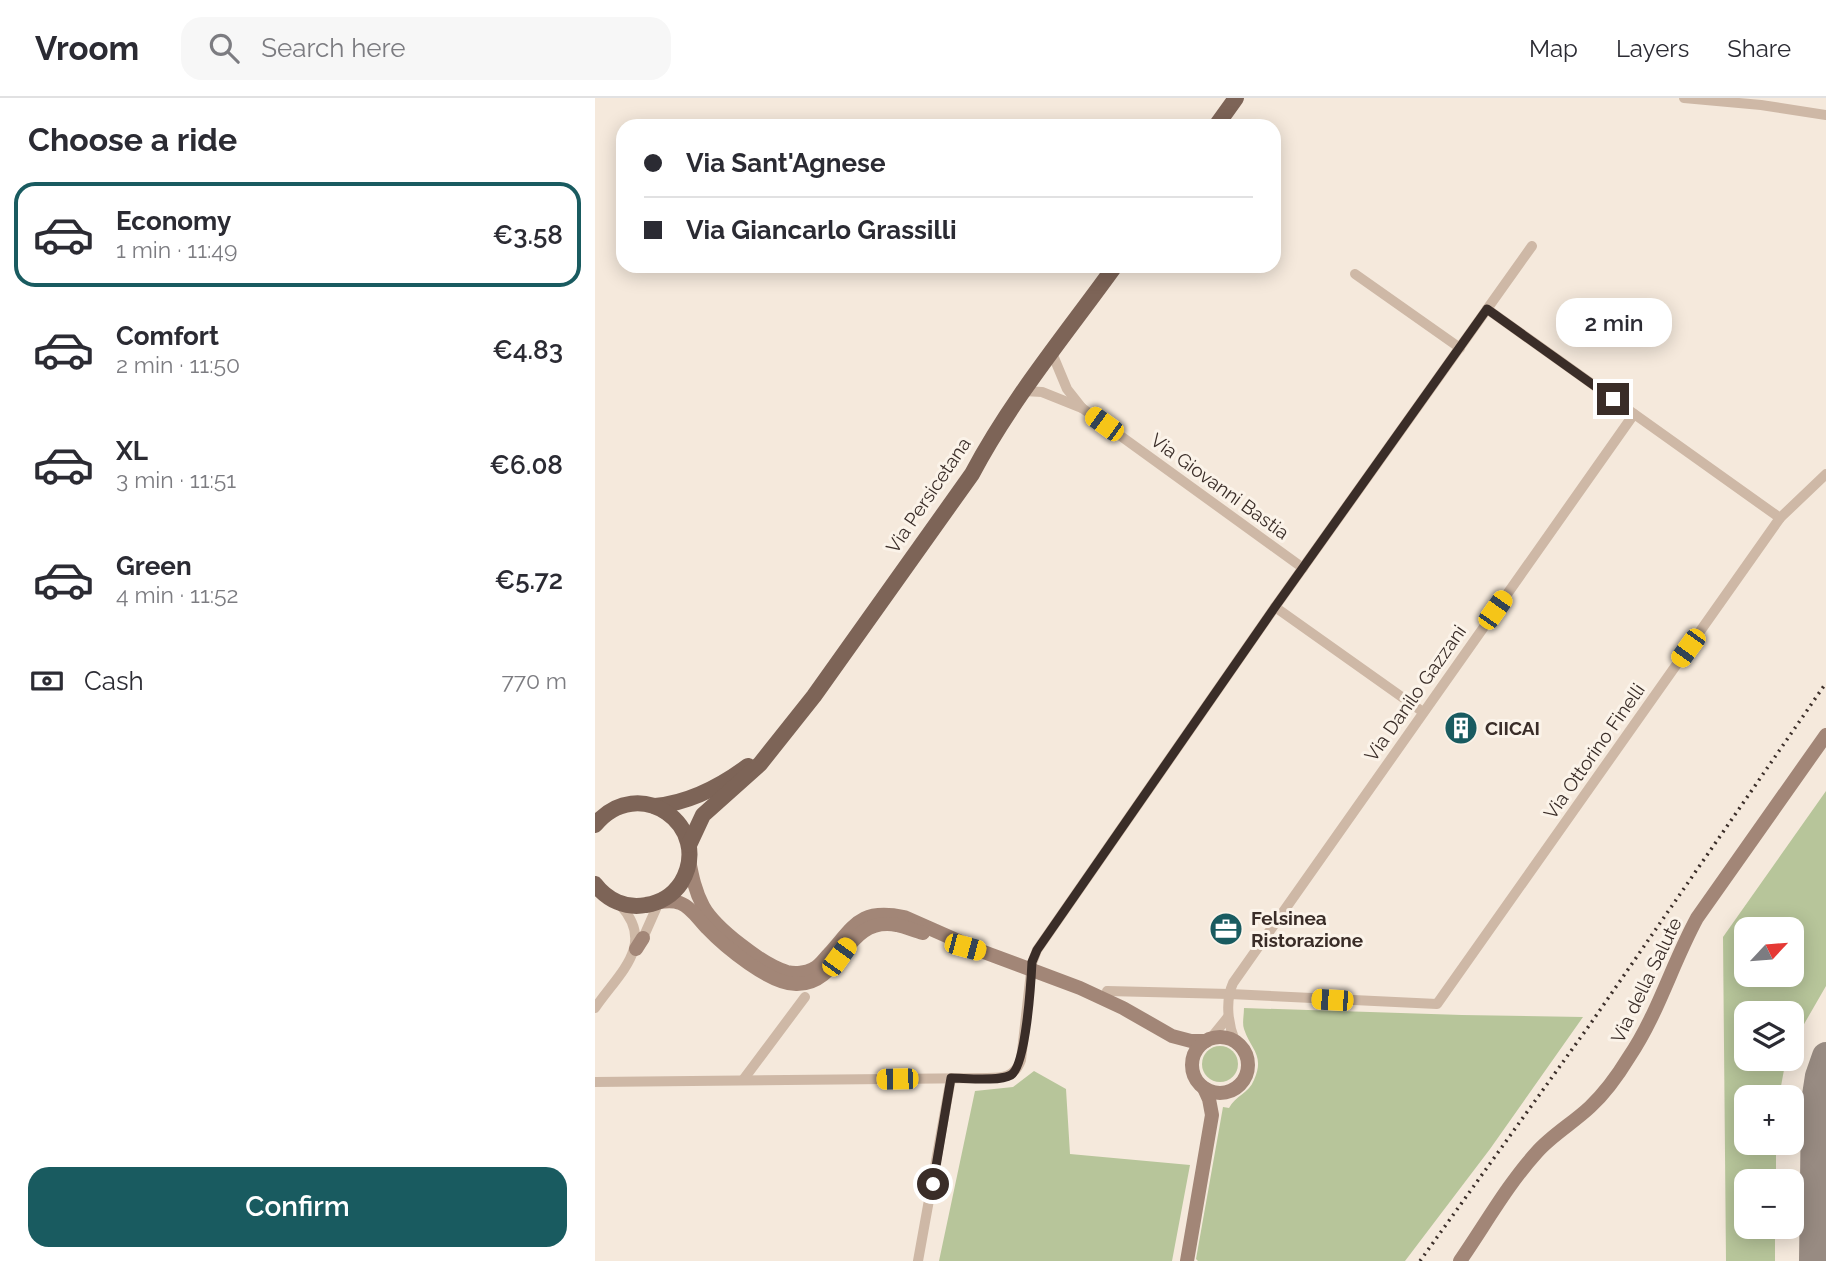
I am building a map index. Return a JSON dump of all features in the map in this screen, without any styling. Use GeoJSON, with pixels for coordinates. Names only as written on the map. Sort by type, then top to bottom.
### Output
{"type":"FeatureCollection","features":[{"type":"Feature","properties":{"kind":"main road"},"geometry":{"type":"LineString","coordinates":[[1221,119],[1236,98]]}},
{"type":"Feature","properties":{"kind":"main road","name":"Via Persicetana"},"geometry":{"type":"LineString","coordinates":[[659,902],[680,885],[703,815],[746,779],[821,686],[972,474],[990,440],[1024,391],[1110,273]]}},
{"type":"Feature","properties":{"kind":"main road","name":"Via Persicetana"},"geometry":{"type":"LineString","coordinates":[[595,825],[607,812],[622,805],[671,804],[708,790],[738,773],[775,745]]}},
{"type":"Feature","properties":{"kind":"main road"},"geometry":{"type":"LineString","coordinates":[[655,806],[664,810],[680,825],[689,852]]}},
{"type":"Feature","properties":{"kind":"main road"},"geometry":{"type":"LineString","coordinates":[[598,889],[618,902],[639,906],[659,902]]}},
{"type":"Feature","properties":{"kind":"street"},"geometry":{"type":"LineString","coordinates":[[1684,98],[1826,115]]}},
{"type":"Feature","properties":{"kind":"street"},"geometry":{"type":"LineString","coordinates":[[595,1082],[1003,1078],[1012,1075],[1018,1068],[1023,1049],[1032,970],[1037,950],[1275,607],[1532,246]]}},
{"type":"Feature","properties":{"kind":"street"},"geometry":{"type":"LineString","coordinates":[[1355,274],[1460,348]]}},
{"type":"Feature","properties":{"kind":"street"},"geometry":{"type":"LineString","coordinates":[[1487,309],[1780,518]]}},
{"type":"Feature","properties":{"kind":"street","name":"Via Giovanni Bastia"},"geometry":{"type":"LineString","coordinates":[[1052,353],[1067,389],[1082,408]]}},
{"type":"Feature","properties":{"kind":"street","name":"Via Giovanni Bastia"},"geometry":{"type":"LineString","coordinates":[[1024,391],[1042,392],[1082,408],[1303,568]]}},
{"type":"Feature","properties":{"kind":"street","name":"Via Danilo Gazzani"},"geometry":{"type":"LineString","coordinates":[[1230,994],[1240,974],[1634,414]]}},
{"type":"Feature","properties":{"kind":"street","name":"Via Ottorino Finelli"},"geometry":{"type":"LineString","coordinates":[[1230,994],[1437,1003],[1780,518],[1826,474]]}},
{"type":"Feature","properties":{"kind":"street"},"geometry":{"type":"LineString","coordinates":[[1275,607],[1423,712]]}},
{"type":"Feature","properties":{"kind":"street","name":"Via della Salute"},"geometry":{"type":"LineString","coordinates":[[1460,1261],[1539,1149],[1590,1107],[1629,1058],[1655,1014],[1697,918],[1826,735]]}},
{"type":"Feature","properties":{"kind":"street"},"geometry":{"type":"LineString","coordinates":[[689,852],[694,886],[711,918],[728,935],[788,972],[801,973],[815,969],[852,926],[867,917],[904,917],[981,951],[1080,988],[1123,1008],[1172,1036],[1191,1041],[1222,1037],[1235,1041]]}},
{"type":"Feature","properties":{"kind":"street"},"geometry":{"type":"LineString","coordinates":[[618,902],[631,917],[640,944]]}},
{"type":"Feature","properties":{"kind":"street"},"geometry":{"type":"LineString","coordinates":[[595,1008],[640,944],[659,902],[681,903],[715,936],[757,968],[786,983],[806,983],[824,974],[857,935],[876,926],[896,925],[981,951]]}},
{"type":"Feature","properties":{"kind":"street"},"geometry":{"type":"LineString","coordinates":[[1107,991],[1230,994],[1228,1017],[1235,1041],[1245,1053],[1248,1069],[1245,1077],[1220,1101],[1212,1115],[1187,1261]]}},
{"type":"Feature","properties":{"kind":"street"},"geometry":{"type":"LineString","coordinates":[[743,1080],[805,997]]}},
{"type":"Feature","properties":{"kind":"street"},"geometry":{"type":"LineString","coordinates":[[1192,1066],[1196,1051],[1228,1017]]}},
{"type":"Feature","properties":{"kind":"street"},"geometry":{"type":"LineString","coordinates":[[1172,1036],[1185,1049],[1198,1082],[1219,1093],[1234,1089]]}},
{"type":"Feature","properties":{"kind":"street"},"geometry":{"type":"LineString","coordinates":[[918,1261],[951,1078]]}},
{"type":"Feature","properties":{"kind":"street"},"geometry":{"type":"LineString","coordinates":[[1204,1087],[1212,1115]]}},
{"type":"Feature","properties":{"kind":"green space"},"geometry":{"type":"Polygon","coordinates":[[[1826,791],[1826,986],[1804,1024],[1804,1001],[1734,1001],[1734,1071],[1784,1071],[1781,1085],[1734,1085],[1734,1155],[1776,1155],[1776,1169],[1734,1169],[1734,1239],[1775,1239],[1775,1261],[1726,1261],[1723,937],[1734,921],[1734,987],[1804,987],[1804,917],[1737,917],[1826,791]]]}},
{"type":"Feature","properties":{"kind":"green space"},"geometry":{"type":"Polygon","coordinates":[[[1244,1008],[1583,1017],[1490,1149],[1405,1261],[1198,1261],[1196,1259],[1223,1107],[1229,1108],[1249,1088],[1257,1071],[1258,1058],[1243,1027],[1244,1008]]]}},
{"type":"Feature","properties":{"kind":"green space"},"geometry":{"type":"Polygon","coordinates":[[[1220,1046],[1233,1051],[1238,1064],[1233,1077],[1220,1082],[1207,1077],[1202,1064],[1207,1051],[1220,1046]]]}},
{"type":"Feature","properties":{"kind":"green space"},"geometry":{"type":"Polygon","coordinates":[[[1034,1071],[1066,1089],[1070,1154],[1190,1165],[1172,1261],[939,1261],[975,1091],[1013,1087],[1034,1071]]]}},
{"type":"Feature","properties":{"kind":"taxiway"},"geometry":{"type":"LineString","coordinates":[[1813,1261],[1815,1102],[1819,1076],[1826,1056]]}},
{"type":"Feature","properties":{"kind":"railway"},"geometry":{"type":"LineString","coordinates":[[1420,1261],[1591,1023],[1826,683]]}},
{"type":"Feature","properties":{"kind":"place","name":"CIICAI"},"geometry":{"type":"Point","coordinates":[1461,728]}},
{"type":"Feature","properties":{"kind":"place","name":"Felsinea Ristorazione"},"geometry":{"type":"Point","coordinates":[1226,929]}},
{"type":"Feature","properties":{"kind":"route"},"geometry":{"type":"LineString","coordinates":[[933,1184],[951,1078],[1003,1078],[1012,1075],[1018,1068],[1023,1049],[1032,962],[1037,950],[1275,607],[1487,309],[1613,399]]}}]}
